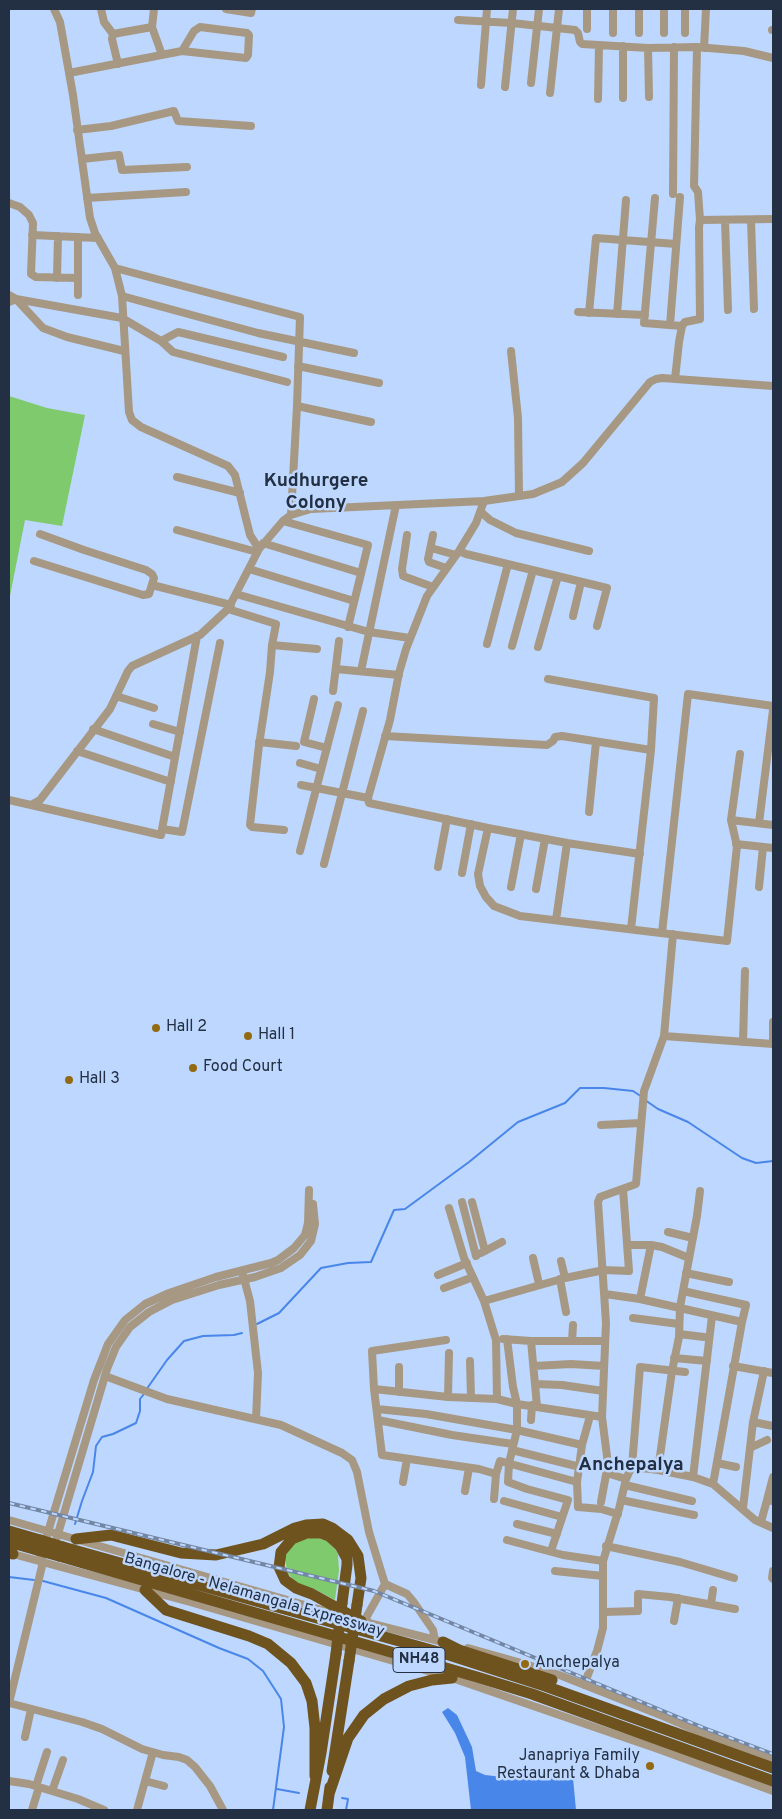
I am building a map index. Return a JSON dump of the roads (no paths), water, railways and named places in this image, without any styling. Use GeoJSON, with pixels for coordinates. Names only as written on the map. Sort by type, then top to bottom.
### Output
{"type":"FeatureCollection","features":[{"type":"Feature","properties":{"kind":"highway"},"geometry":{"type":"LineString","coordinates":[[76,1539],[111,1535],[181,1553],[216,1554],[263,1544],[295,1528],[323,1524],[348,1540],[358,1556],[361,1578],[333,1757],[327,1810]]}},
{"type":"Feature","properties":{"kind":"highway","name":"Bangalore - Nelamangala Expressway"},"geometry":{"type":"LineString","coordinates":[[9,1531],[42,1541],[61,1552],[477,1677],[773,1780]]}},
{"type":"Feature","properties":{"kind":"highway"},"geometry":{"type":"LineString","coordinates":[[310,1810],[315,1776],[321,1753],[336,1654],[342,1603],[348,1565],[340,1546],[329,1536],[321,1533],[307,1533],[292,1539],[281,1552],[279,1567],[285,1580],[296,1588],[312,1594],[364,1622]]}},
{"type":"Feature","properties":{"kind":"highway","name":"Bangalore - Nelamangala Expressway"},"geometry":{"type":"LineString","coordinates":[[9,1542],[42,1541]]}},
{"type":"Feature","properties":{"kind":"highway","name":"Bangalore - Nelamangala Expressway"},"geometry":{"type":"LineString","coordinates":[[61,1552],[449,1655],[544,1686],[773,1768]]}},
{"type":"Feature","properties":{"kind":"highway"},"geometry":{"type":"LineString","coordinates":[[145,1590],[166,1610],[249,1636],[273,1648],[291,1663],[306,1683],[312,1701],[315,1728],[315,1776]]}},
{"type":"Feature","properties":{"kind":"highway"},"geometry":{"type":"LineString","coordinates":[[439,1640],[459,1650],[523,1670],[645,1714],[694,1739]]}},
{"type":"Feature","properties":{"kind":"highway"},"geometry":{"type":"LineString","coordinates":[[329,1794],[348,1738],[364,1715],[384,1699],[409,1686],[426,1681],[452,1678]]}},
{"type":"Feature","properties":{"kind":"street"},"geometry":{"type":"LineString","coordinates":[[54,9],[60,22],[69,73],[90,218],[98,238],[115,268],[122,296],[124,351],[129,412],[132,420],[141,427],[228,466],[235,475],[250,535],[260,548]]}},
{"type":"Feature","properties":{"kind":"street"},"geometry":{"type":"LineString","coordinates":[[101,9],[104,22],[113,34],[112,39],[118,64]]}},
{"type":"Feature","properties":{"kind":"street"},"geometry":{"type":"LineString","coordinates":[[154,9],[152,27],[162,55]]}},
{"type":"Feature","properties":{"kind":"street"},"geometry":{"type":"LineString","coordinates":[[226,9],[251,13],[252,9]]}},
{"type":"Feature","properties":{"kind":"street"},"geometry":{"type":"LineString","coordinates":[[480,85],[487,9]]}},
{"type":"Feature","properties":{"kind":"street"},"geometry":{"type":"LineString","coordinates":[[505,87],[513,9]]}},
{"type":"Feature","properties":{"kind":"street"},"geometry":{"type":"LineString","coordinates":[[531,83],[539,9]]}},
{"type":"Feature","properties":{"kind":"street"},"geometry":{"type":"LineString","coordinates":[[550,93],[559,9]]}},
{"type":"Feature","properties":{"kind":"street"},"geometry":{"type":"LineString","coordinates":[[587,9],[587,28]]}},
{"type":"Feature","properties":{"kind":"street"},"geometry":{"type":"LineString","coordinates":[[612,9],[612,33]]}},
{"type":"Feature","properties":{"kind":"street"},"geometry":{"type":"LineString","coordinates":[[639,9],[639,33]]}},
{"type":"Feature","properties":{"kind":"street"},"geometry":{"type":"LineString","coordinates":[[664,9],[664,33]]}},
{"type":"Feature","properties":{"kind":"street"},"geometry":{"type":"LineString","coordinates":[[685,9],[686,33]]}},
{"type":"Feature","properties":{"kind":"street"},"geometry":{"type":"LineString","coordinates":[[675,379],[678,342],[682,326],[685,322],[700,319],[700,220],[698,192],[694,186],[701,47],[706,9]]}},
{"type":"Feature","properties":{"kind":"street"},"geometry":{"type":"LineString","coordinates":[[458,20],[512,23],[576,30],[582,44],[648,48],[701,47],[744,51],[773,58]]}},
{"type":"Feature","properties":{"kind":"street"},"geometry":{"type":"LineString","coordinates":[[113,34],[152,27]]}},
{"type":"Feature","properties":{"kind":"street"},"geometry":{"type":"LineString","coordinates":[[69,73],[182,50],[246,58],[248,55],[249,35],[247,33],[200,27],[194,31],[182,50]]}},
{"type":"Feature","properties":{"kind":"street"},"geometry":{"type":"LineString","coordinates":[[598,99],[599,45]]}},
{"type":"Feature","properties":{"kind":"street"},"geometry":{"type":"LineString","coordinates":[[623,46],[623,98]]}},
{"type":"Feature","properties":{"kind":"street"},"geometry":{"type":"LineString","coordinates":[[670,326],[676,244],[677,195],[674,47]]}},
{"type":"Feature","properties":{"kind":"street"},"geometry":{"type":"LineString","coordinates":[[648,48],[649,97]]}},
{"type":"Feature","properties":{"kind":"street"},"geometry":{"type":"LineString","coordinates":[[78,130],[111,126],[174,111],[178,121],[252,126]]}},
{"type":"Feature","properties":{"kind":"street"},"geometry":{"type":"LineString","coordinates":[[82,159],[120,155],[122,170],[187,167]]}},
{"type":"Feature","properties":{"kind":"street"},"geometry":{"type":"LineString","coordinates":[[87,198],[186,192]]}},
{"type":"Feature","properties":{"kind":"street"},"geometry":{"type":"LineString","coordinates":[[655,198],[644,323],[682,326]]}},
{"type":"Feature","properties":{"kind":"street"},"geometry":{"type":"LineString","coordinates":[[616,314],[626,200]]}},
{"type":"Feature","properties":{"kind":"street"},"geometry":{"type":"LineString","coordinates":[[9,203],[20,207],[29,215],[32,223],[31,274],[36,277],[78,278]]}},
{"type":"Feature","properties":{"kind":"street"},"geometry":{"type":"LineString","coordinates":[[700,220],[773,219]]}},
{"type":"Feature","properties":{"kind":"street"},"geometry":{"type":"LineString","coordinates":[[725,220],[728,310]]}},
{"type":"Feature","properties":{"kind":"street"},"geometry":{"type":"LineString","coordinates":[[751,220],[754,309]]}},
{"type":"Feature","properties":{"kind":"street"},"geometry":{"type":"LineString","coordinates":[[32,235],[98,238]]}},
{"type":"Feature","properties":{"kind":"street"},"geometry":{"type":"LineString","coordinates":[[57,278],[58,236]]}},
{"type":"Feature","properties":{"kind":"street"},"geometry":{"type":"LineString","coordinates":[[78,237],[78,295]]}},
{"type":"Feature","properties":{"kind":"street"},"geometry":{"type":"LineString","coordinates":[[589,313],[596,238],[676,244]]}},
{"type":"Feature","properties":{"kind":"street"},"geometry":{"type":"LineString","coordinates":[[115,268],[300,317],[291,516]]}},
{"type":"Feature","properties":{"kind":"street"},"geometry":{"type":"LineString","coordinates":[[122,296],[258,333],[354,353]]}},
{"type":"Feature","properties":{"kind":"street"},"geometry":{"type":"LineString","coordinates":[[11,299],[122,318],[161,340],[173,352],[288,382]]}},
{"type":"Feature","properties":{"kind":"street"},"geometry":{"type":"LineString","coordinates":[[11,299],[43,328],[67,337],[124,351]]}},
{"type":"Feature","properties":{"kind":"street"},"geometry":{"type":"LineString","coordinates":[[578,312],[644,315]]}},
{"type":"Feature","properties":{"kind":"street"},"geometry":{"type":"LineString","coordinates":[[161,340],[178,332],[283,356]]}},
{"type":"Feature","properties":{"kind":"street"},"geometry":{"type":"LineString","coordinates":[[511,351],[518,418],[520,496]]}},
{"type":"Feature","properties":{"kind":"street"},"geometry":{"type":"LineString","coordinates":[[298,366],[379,383]]}},
{"type":"Feature","properties":{"kind":"street"},"geometry":{"type":"LineString","coordinates":[[31,805],[40,800],[110,709],[132,666],[197,636],[229,607],[260,548],[283,521],[291,516],[311,509],[484,501],[533,494],[562,482],[583,463],[650,382],[662,378],[773,386]]}},
{"type":"Feature","properties":{"kind":"street"},"geometry":{"type":"LineString","coordinates":[[297,406],[371,422]]}},
{"type":"Feature","properties":{"kind":"street"},"geometry":{"type":"LineString","coordinates":[[178,477],[240,492]]}},
{"type":"Feature","properties":{"kind":"street"},"geometry":{"type":"LineString","coordinates":[[484,501],[481,512],[457,553],[427,596],[410,638],[399,675],[386,736],[368,798],[369,803],[545,839],[640,854]]}},
{"type":"Feature","properties":{"kind":"street"},"geometry":{"type":"LineString","coordinates":[[361,671],[396,505]]}},
{"type":"Feature","properties":{"kind":"street"},"geometry":{"type":"LineString","coordinates":[[481,512],[490,520],[516,533],[589,551]]}},
{"type":"Feature","properties":{"kind":"street"},"geometry":{"type":"LineString","coordinates":[[283,521],[368,545],[348,627]]}},
{"type":"Feature","properties":{"kind":"street"},"geometry":{"type":"LineString","coordinates":[[177,530],[361,573]]}},
{"type":"Feature","properties":{"kind":"street"},"geometry":{"type":"LineString","coordinates":[[34,561],[143,595],[149,594],[154,578],[146,570],[40,534]]}},
{"type":"Feature","properties":{"kind":"street"},"geometry":{"type":"LineString","coordinates":[[407,535],[402,569],[403,576],[433,587]]}},
{"type":"Feature","properties":{"kind":"street"},"geometry":{"type":"LineString","coordinates":[[433,535],[429,562],[446,568]]}},
{"type":"Feature","properties":{"kind":"street"},"geometry":{"type":"LineString","coordinates":[[431,548],[508,564],[606,588],[596,626]]}},
{"type":"Feature","properties":{"kind":"street"},"geometry":{"type":"LineString","coordinates":[[487,644],[508,564]]}},
{"type":"Feature","properties":{"kind":"street"},"geometry":{"type":"LineString","coordinates":[[249,568],[354,601]]}},
{"type":"Feature","properties":{"kind":"street"},"geometry":{"type":"LineString","coordinates":[[512,646],[533,570]]}},
{"type":"Feature","properties":{"kind":"street"},"geometry":{"type":"LineString","coordinates":[[538,647],[558,576]]}},
{"type":"Feature","properties":{"kind":"street"},"geometry":{"type":"LineString","coordinates":[[573,616],[581,582]]}},
{"type":"Feature","properties":{"kind":"street"},"geometry":{"type":"LineString","coordinates":[[152,585],[229,607],[276,624],[259,742],[250,824],[252,827],[284,830]]}},
{"type":"Feature","properties":{"kind":"street"},"geometry":{"type":"LineString","coordinates":[[236,594],[348,627],[410,638]]}},
{"type":"Feature","properties":{"kind":"street"},"geometry":{"type":"LineString","coordinates":[[9,800],[161,835],[197,636]]}},
{"type":"Feature","properties":{"kind":"street"},"geometry":{"type":"LineString","coordinates":[[333,692],[339,641]]}},
{"type":"Feature","properties":{"kind":"street"},"geometry":{"type":"LineString","coordinates":[[162,829],[182,832],[220,643]]}},
{"type":"Feature","properties":{"kind":"street"},"geometry":{"type":"LineString","coordinates":[[272,645],[316,649]]}},
{"type":"Feature","properties":{"kind":"street"},"geometry":{"type":"LineString","coordinates":[[336,669],[399,675]]}},
{"type":"Feature","properties":{"kind":"street"},"geometry":{"type":"LineString","coordinates":[[548,679],[654,698],[651,750],[631,929]]}},
{"type":"Feature","properties":{"kind":"street"},"geometry":{"type":"LineString","coordinates":[[662,933],[688,694],[773,706]]}},
{"type":"Feature","properties":{"kind":"street"},"geometry":{"type":"LineString","coordinates":[[116,696],[154,708]]}},
{"type":"Feature","properties":{"kind":"street"},"geometry":{"type":"LineString","coordinates":[[314,699],[304,742],[327,748]]}},
{"type":"Feature","properties":{"kind":"street"},"geometry":{"type":"LineString","coordinates":[[300,850],[338,705]]}},
{"type":"Feature","properties":{"kind":"street"},"geometry":{"type":"LineString","coordinates":[[759,823],[773,710]]}},
{"type":"Feature","properties":{"kind":"street"},"geometry":{"type":"LineString","coordinates":[[324,864],[363,711]]}},
{"type":"Feature","properties":{"kind":"street"},"geometry":{"type":"LineString","coordinates":[[153,724],[180,732]]}},
{"type":"Feature","properties":{"kind":"street"},"geometry":{"type":"LineString","coordinates":[[93,729],[175,757]]}},
{"type":"Feature","properties":{"kind":"street"},"geometry":{"type":"LineString","coordinates":[[386,736],[547,745],[555,737],[562,736],[651,750]]}},
{"type":"Feature","properties":{"kind":"street"},"geometry":{"type":"LineString","coordinates":[[259,742],[296,746]]}},
{"type":"Feature","properties":{"kind":"street"},"geometry":{"type":"LineString","coordinates":[[589,812],[596,742]]}},
{"type":"Feature","properties":{"kind":"street"},"geometry":{"type":"LineString","coordinates":[[77,751],[171,782]]}},
{"type":"Feature","properties":{"kind":"street"},"geometry":{"type":"LineString","coordinates":[[488,828],[478,879],[486,897],[494,906],[520,916],[726,941],[734,888],[736,844],[732,820],[740,754]]}},
{"type":"Feature","properties":{"kind":"street"},"geometry":{"type":"LineString","coordinates":[[300,763],[322,769]]}},
{"type":"Feature","properties":{"kind":"street"},"geometry":{"type":"LineString","coordinates":[[301,785],[368,798]]}},
{"type":"Feature","properties":{"kind":"street"},"geometry":{"type":"LineString","coordinates":[[438,867],[447,820]]}},
{"type":"Feature","properties":{"kind":"street"},"geometry":{"type":"LineString","coordinates":[[732,820],[773,825]]}},
{"type":"Feature","properties":{"kind":"street"},"geometry":{"type":"LineString","coordinates":[[462,873],[471,824]]}},
{"type":"Feature","properties":{"kind":"street"},"geometry":{"type":"LineString","coordinates":[[511,887],[521,834]]}},
{"type":"Feature","properties":{"kind":"street"},"geometry":{"type":"LineString","coordinates":[[536,889],[545,839]]}},
{"type":"Feature","properties":{"kind":"street"},"geometry":{"type":"LineString","coordinates":[[556,920],[567,843]]}},
{"type":"Feature","properties":{"kind":"street"},"geometry":{"type":"LineString","coordinates":[[736,844],[773,848]]}},
{"type":"Feature","properties":{"kind":"street"},"geometry":{"type":"LineString","coordinates":[[759,887],[763,847]]}},
{"type":"Feature","properties":{"kind":"street"},"geometry":{"type":"LineString","coordinates":[[602,1502],[608,1464],[602,1417],[605,1294],[598,1202],[600,1197],[636,1184],[644,1090],[664,1036],[673,934]]}},
{"type":"Feature","properties":{"kind":"street"},"geometry":{"type":"LineString","coordinates":[[743,1042],[745,971]]}},
{"type":"Feature","properties":{"kind":"street"},"geometry":{"type":"LineString","coordinates":[[664,1036],[773,1044],[773,1022]]}},
{"type":"Feature","properties":{"kind":"street"},"geometry":{"type":"LineString","coordinates":[[601,1125],[641,1123]]}},
{"type":"Feature","properties":{"kind":"street"},"geometry":{"type":"LineString","coordinates":[[484,1300],[562,1278],[604,1270],[629,1271],[623,1189]]}},
{"type":"Feature","properties":{"kind":"street"},"geometry":{"type":"LineString","coordinates":[[43,1562],[50,1558],[105,1376],[116,1347],[130,1327],[149,1312],[172,1300],[220,1285],[243,1275],[278,1260],[294,1248],[305,1235],[308,1223],[309,1190],[315,1224],[311,1241],[300,1255],[281,1268],[243,1275],[216,1277],[169,1293],[145,1304],[125,1320],[108,1344],[94,1380],[42,1541],[41,1555],[43,1562],[9,1704],[102,1729],[142,1749],[187,1760],[210,1786],[223,1810]]}},
{"type":"Feature","properties":{"kind":"street"},"geometry":{"type":"LineString","coordinates":[[658,1470],[679,1334],[680,1307],[700,1191]]}},
{"type":"Feature","properties":{"kind":"street"},"geometry":{"type":"LineString","coordinates":[[462,1202],[476,1256]]}},
{"type":"Feature","properties":{"kind":"street"},"geometry":{"type":"LineString","coordinates":[[472,1202],[485,1251]]}},
{"type":"Feature","properties":{"kind":"street"},"geometry":{"type":"LineString","coordinates":[[449,1208],[466,1262],[484,1300],[496,1340],[498,1399]]}},
{"type":"Feature","properties":{"kind":"street"},"geometry":{"type":"LineString","coordinates":[[668,1232],[693,1238]]}},
{"type":"Feature","properties":{"kind":"street"},"geometry":{"type":"LineString","coordinates":[[438,1275],[502,1242]]}},
{"type":"Feature","properties":{"kind":"street"},"geometry":{"type":"LineString","coordinates":[[628,1245],[662,1247],[689,1258]]}},
{"type":"Feature","properties":{"kind":"street"},"geometry":{"type":"LineString","coordinates":[[640,1299],[651,1245]]}},
{"type":"Feature","properties":{"kind":"street"},"geometry":{"type":"LineString","coordinates":[[533,1258],[539,1284]]}},
{"type":"Feature","properties":{"kind":"street"},"geometry":{"type":"LineString","coordinates":[[560,1261],[566,1312]]}},
{"type":"Feature","properties":{"kind":"street"},"geometry":{"type":"LineString","coordinates":[[686,1274],[729,1282]]}},
{"type":"Feature","properties":{"kind":"street"},"geometry":{"type":"LineString","coordinates":[[243,1275],[250,1301],[258,1373],[256,1419]]}},
{"type":"Feature","properties":{"kind":"street"},"geometry":{"type":"LineString","coordinates":[[444,1288],[473,1277]]}},
{"type":"Feature","properties":{"kind":"street"},"geometry":{"type":"LineString","coordinates":[[683,1291],[746,1304],[733,1366],[713,1484]]}},
{"type":"Feature","properties":{"kind":"street"},"geometry":{"type":"LineString","coordinates":[[605,1294],[680,1307],[742,1322]]}},
{"type":"Feature","properties":{"kind":"street"},"geometry":{"type":"LineString","coordinates":[[694,1477],[712,1316]]}},
{"type":"Feature","properties":{"kind":"street"},"geometry":{"type":"LineString","coordinates":[[633,1318],[679,1324]]}},
{"type":"Feature","properties":{"kind":"street"},"geometry":{"type":"LineString","coordinates":[[572,1341],[573,1326]]}},
{"type":"Feature","properties":{"kind":"street"},"geometry":{"type":"LineString","coordinates":[[679,1334],[704,1337]]}},
{"type":"Feature","properties":{"kind":"street"},"geometry":{"type":"LineString","coordinates":[[507,1339],[517,1404],[517,1430],[509,1463],[508,1482],[527,1490],[568,1500],[551,1551]]}},
{"type":"Feature","properties":{"kind":"street"},"geometry":{"type":"LineString","coordinates":[[446,1340],[372,1351],[374,1389],[382,1455],[496,1474]]}},
{"type":"Feature","properties":{"kind":"street"},"geometry":{"type":"LineString","coordinates":[[496,1340],[605,1341]]}},
{"type":"Feature","properties":{"kind":"street"},"geometry":{"type":"LineString","coordinates":[[531,1341],[535,1384],[535,1406],[531,1420]]}},
{"type":"Feature","properties":{"kind":"street"},"geometry":{"type":"LineString","coordinates":[[448,1398],[449,1353]]}},
{"type":"Feature","properties":{"kind":"street"},"geometry":{"type":"LineString","coordinates":[[674,1358],[706,1361]]}},
{"type":"Feature","properties":{"kind":"street"},"geometry":{"type":"LineString","coordinates":[[470,1361],[471,1398]]}},
{"type":"Feature","properties":{"kind":"street"},"geometry":{"type":"LineString","coordinates":[[534,1366],[571,1364],[604,1366]]}},
{"type":"Feature","properties":{"kind":"street"},"geometry":{"type":"LineString","coordinates":[[584,1685],[602,1635],[604,1612],[603,1561],[606,1546],[618,1514],[625,1482],[632,1466],[640,1366],[685,1372]]}},
{"type":"Feature","properties":{"kind":"street"},"geometry":{"type":"LineString","coordinates":[[733,1366],[773,1373]]}},
{"type":"Feature","properties":{"kind":"street"},"geometry":{"type":"LineString","coordinates":[[399,1367],[399,1392]]}},
{"type":"Feature","properties":{"kind":"street"},"geometry":{"type":"LineString","coordinates":[[743,1508],[753,1422],[764,1371]]}},
{"type":"Feature","properties":{"kind":"street"},"geometry":{"type":"LineString","coordinates":[[105,1376],[166,1399],[281,1426],[342,1453],[352,1460],[357,1472],[369,1532],[385,1584],[364,1622]]}},
{"type":"Feature","properties":{"kind":"street"},"geometry":{"type":"LineString","coordinates":[[535,1384],[603,1390]]}},
{"type":"Feature","properties":{"kind":"street"},"geometry":{"type":"LineString","coordinates":[[374,1389],[448,1398],[498,1399],[517,1404],[602,1417]]}},
{"type":"Feature","properties":{"kind":"street"},"geometry":{"type":"LineString","coordinates":[[377,1409],[426,1414],[517,1430],[582,1445]]}},
{"type":"Feature","properties":{"kind":"street"},"geometry":{"type":"LineString","coordinates":[[590,1416],[582,1445],[577,1482],[578,1507],[601,1509],[618,1514]]}},
{"type":"Feature","properties":{"kind":"street"},"geometry":{"type":"LineString","coordinates":[[378,1420],[513,1447],[580,1467]]}},
{"type":"Feature","properties":{"kind":"street"},"geometry":{"type":"LineString","coordinates":[[753,1422],[773,1426]]}},
{"type":"Feature","properties":{"kind":"street"},"geometry":{"type":"LineString","coordinates":[[750,1448],[767,1440]]}},
{"type":"Feature","properties":{"kind":"street"},"geometry":{"type":"LineString","coordinates":[[403,1482],[407,1459]]}},
{"type":"Feature","properties":{"kind":"street"},"geometry":{"type":"LineString","coordinates":[[494,1499],[496,1474],[500,1461],[577,1482]]}},
{"type":"Feature","properties":{"kind":"street"},"geometry":{"type":"LineString","coordinates":[[717,1463],[736,1466]]}},
{"type":"Feature","properties":{"kind":"street"},"geometry":{"type":"LineString","coordinates":[[608,1464],[658,1470],[694,1477],[713,1484],[755,1520],[773,1528]]}},
{"type":"Feature","properties":{"kind":"street"},"geometry":{"type":"LineString","coordinates":[[465,1491],[469,1468]]}},
{"type":"Feature","properties":{"kind":"street"},"geometry":{"type":"LineString","coordinates":[[607,1474],[625,1482],[692,1501]]}},
{"type":"Feature","properties":{"kind":"street"},"geometry":{"type":"LineString","coordinates":[[761,1522],[770,1500],[773,1475]]}},
{"type":"Feature","properties":{"kind":"street"},"geometry":{"type":"LineString","coordinates":[[621,1500],[694,1515]]}},
{"type":"Feature","properties":{"kind":"street"},"geometry":{"type":"LineString","coordinates":[[504,1501],[562,1517]]}},
{"type":"Feature","properties":{"kind":"street"},"geometry":{"type":"LineString","coordinates":[[9,1520],[42,1541]]}},
{"type":"Feature","properties":{"kind":"street"},"geometry":{"type":"LineString","coordinates":[[517,1524],[557,1534]]}},
{"type":"Feature","properties":{"kind":"street"},"geometry":{"type":"LineString","coordinates":[[42,1541],[58,1534],[364,1622],[439,1640],[525,1664],[584,1685],[773,1760]]}},
{"type":"Feature","properties":{"kind":"street"},"geometry":{"type":"LineString","coordinates":[[507,1540],[563,1555],[603,1561]]}},
{"type":"Feature","properties":{"kind":"street"},"geometry":{"type":"LineString","coordinates":[[606,1546],[680,1562],[734,1578]]}},
{"type":"Feature","properties":{"kind":"street"},"geometry":{"type":"LineString","coordinates":[[10,1553],[452,1678],[773,1791]]}},
{"type":"Feature","properties":{"kind":"street"},"geometry":{"type":"LineString","coordinates":[[555,1571],[603,1576]]}},
{"type":"Feature","properties":{"kind":"street"},"geometry":{"type":"LineString","coordinates":[[773,1571],[773,1579]]}},
{"type":"Feature","properties":{"kind":"street"},"geometry":{"type":"LineString","coordinates":[[385,1584],[407,1594],[439,1640]]}},
{"type":"Feature","properties":{"kind":"street"},"geometry":{"type":"LineString","coordinates":[[711,1604],[714,1590]]}},
{"type":"Feature","properties":{"kind":"street"},"geometry":{"type":"LineString","coordinates":[[604,1612],[638,1611],[638,1594],[678,1598],[735,1609]]}},
{"type":"Feature","properties":{"kind":"street"},"geometry":{"type":"LineString","coordinates":[[674,1621],[678,1598]]}},
{"type":"Feature","properties":{"kind":"street"},"geometry":{"type":"LineString","coordinates":[[25,1738],[31,1709]]}},
{"type":"Feature","properties":{"kind":"street"},"geometry":{"type":"LineString","coordinates":[[32,1810],[47,1752]]}},
{"type":"Feature","properties":{"kind":"street"},"geometry":{"type":"LineString","coordinates":[[137,1810],[153,1752]]}},
{"type":"Feature","properties":{"kind":"street"},"geometry":{"type":"LineString","coordinates":[[52,1791],[63,1760]]}},
{"type":"Feature","properties":{"kind":"street"},"geometry":{"type":"LineString","coordinates":[[9,1781],[52,1791],[104,1810]]}},
{"type":"Feature","properties":{"kind":"street"},"geometry":{"type":"LineString","coordinates":[[145,1781],[164,1786]]}},
{"type":"Feature","properties":{"kind":"water"},"geometry":{"type":"Polygon","coordinates":[[[448,1708],[457,1715],[472,1747],[476,1771],[485,1775],[503,1777],[568,1776],[573,1778],[576,1810],[471,1810],[465,1757],[455,1733],[442,1712],[448,1708]]]}},
{"type":"Feature","properties":{"kind":"waterway"},"geometry":{"type":"LineString","coordinates":[[257,1324],[279,1313],[321,1268],[348,1263],[371,1262],[394,1210],[405,1209],[469,1162],[518,1122],[565,1103],[580,1088],[633,1091],[642,1097]]}},
{"type":"Feature","properties":{"kind":"waterway"},"geometry":{"type":"LineString","coordinates":[[645,1100],[658,1109],[688,1122],[742,1158],[756,1163],[773,1161]]}},
{"type":"Feature","properties":{"kind":"waterway"},"geometry":{"type":"LineString","coordinates":[[146,1390],[167,1360],[184,1341],[203,1336],[242,1333]]}},
{"type":"Feature","properties":{"kind":"waterway"},"geometry":{"type":"LineString","coordinates":[[75,1524],[93,1472],[96,1446],[102,1437],[136,1423],[140,1411],[140,1399],[144,1394]]}},
{"type":"Feature","properties":{"kind":"waterway"},"geometry":{"type":"LineString","coordinates":[[9,1577],[34,1580]]}},
{"type":"Feature","properties":{"kind":"waterway"},"geometry":{"type":"LineString","coordinates":[[43,1581],[106,1598],[248,1659],[263,1671],[281,1699],[284,1727],[273,1810]]}},
{"type":"Feature","properties":{"kind":"waterway"},"geometry":{"type":"LineString","coordinates":[[277,1789],[299,1793]]}},
{"type":"Feature","properties":{"kind":"waterway"},"geometry":{"type":"LineString","coordinates":[[342,1798],[348,1799],[346,1810]]}},
{"type":"Feature","properties":{"kind":"railway"},"geometry":{"type":"LineString","coordinates":[[9,1503],[374,1591],[704,1728],[773,1754]]}},
{"type":"Feature","properties":{"kind":"place","name":"Hall 2"},"geometry":{"type":"Point","coordinates":[156,1028]}},
{"type":"Feature","properties":{"kind":"place","name":"Hall 1"},"geometry":{"type":"Point","coordinates":[248,1036]}},
{"type":"Feature","properties":{"kind":"place","name":"Food Court"},"geometry":{"type":"Point","coordinates":[193,1068]}},
{"type":"Feature","properties":{"kind":"place","name":"Hall 3"},"geometry":{"type":"Point","coordinates":[69,1080]}},
{"type":"Feature","properties":{"kind":"place","name":"Anchepalya"},"geometry":{"type":"Point","coordinates":[525,1664]}},
{"type":"Feature","properties":{"kind":"place","name":"Janapriya Family Restaurant & Dhaba"},"geometry":{"type":"Point","coordinates":[650,1766]}},
{"type":"Feature","properties":{"kind":"district","name":"Kudhurgere Colony"},"geometry":{"type":"Point","coordinates":[316,493]}},
{"type":"Feature","properties":{"kind":"district","name":"Anchepalya"},"geometry":{"type":"Point","coordinates":[631,1466]}}]}
